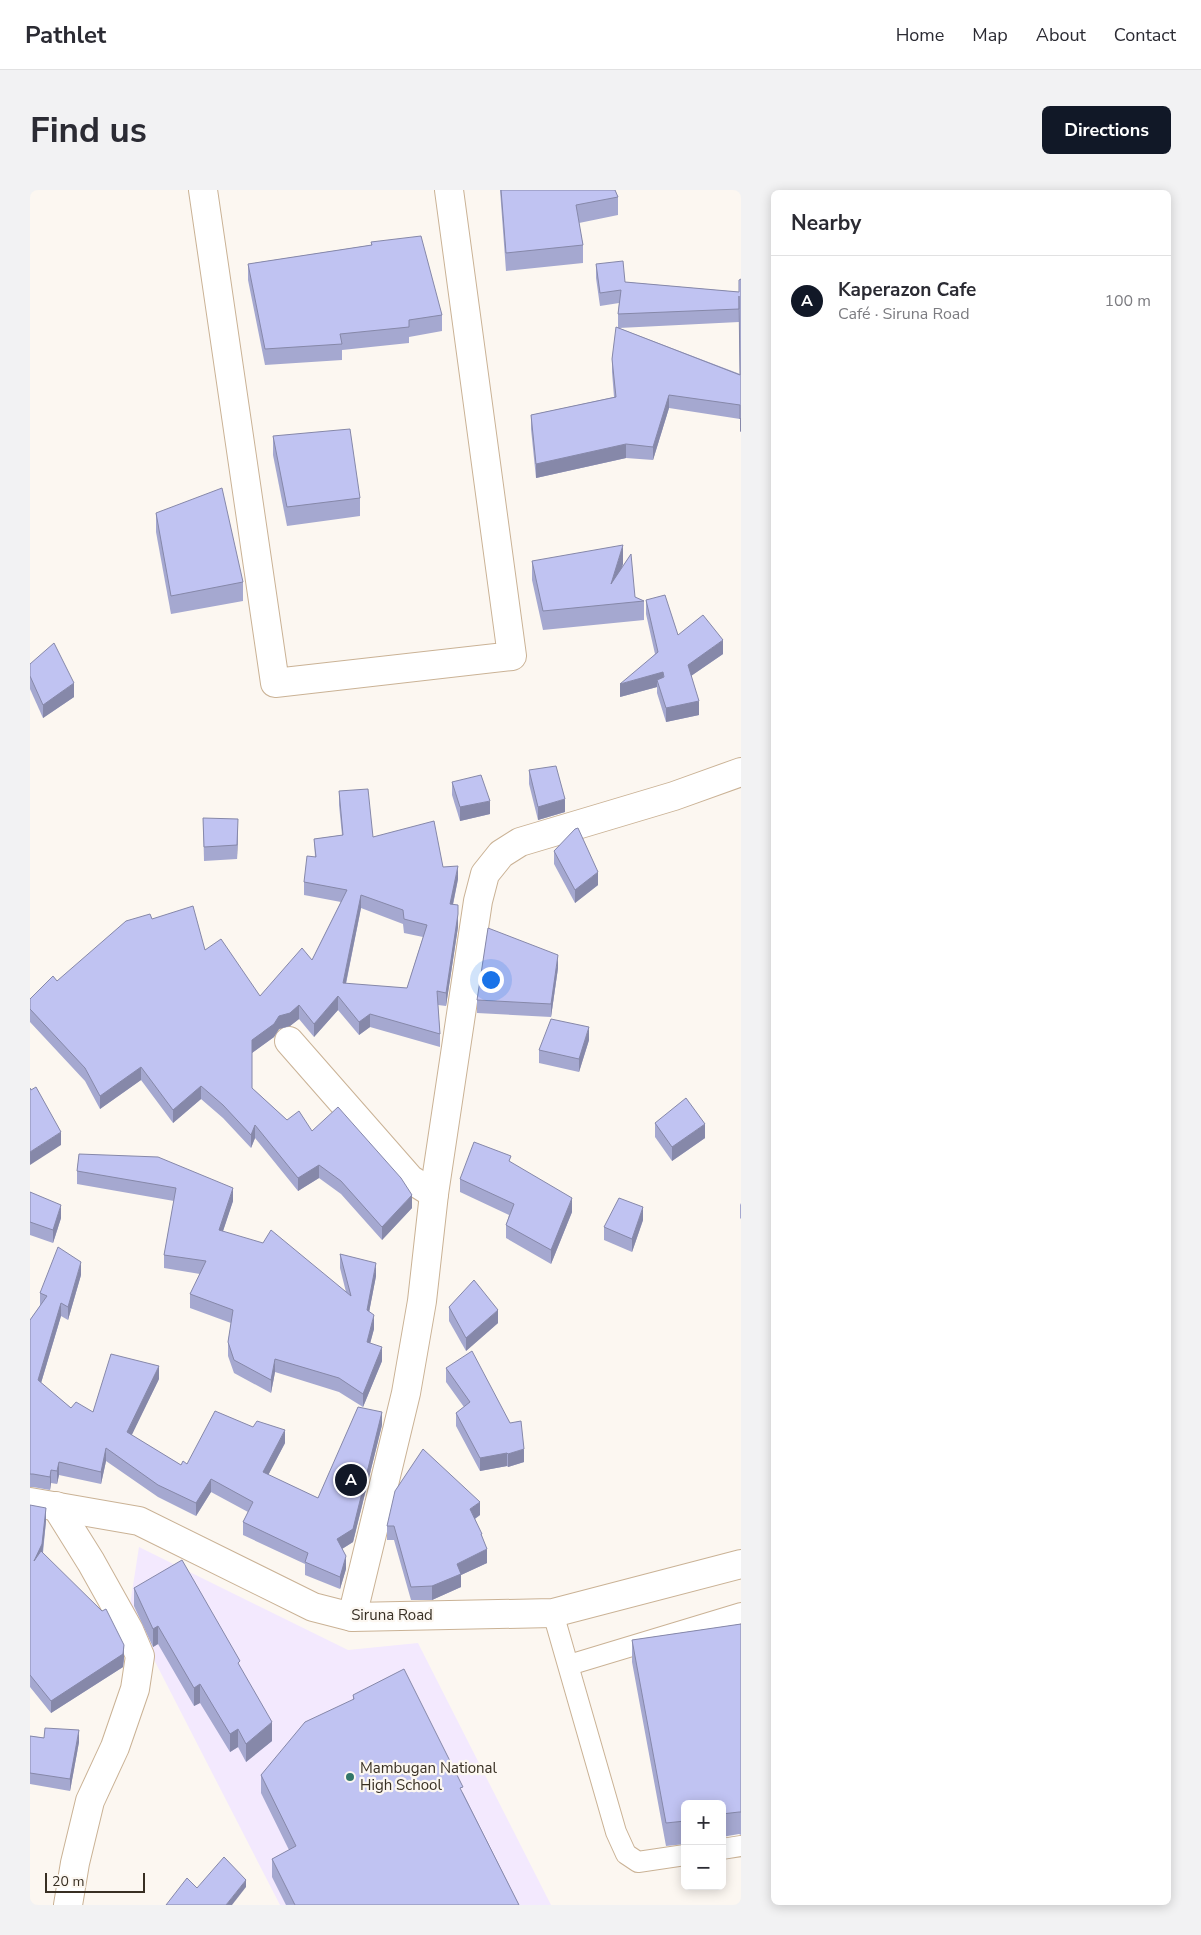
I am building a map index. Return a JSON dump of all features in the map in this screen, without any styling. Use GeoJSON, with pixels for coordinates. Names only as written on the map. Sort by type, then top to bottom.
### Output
{"type":"FeatureCollection","features":[{"type":"Feature","properties":{"kind":"street"},"geometry":{"type":"LineString","coordinates":[[203,190],[275,683],[512,656],[448,190]]}},
{"type":"Feature","properties":{"kind":"street"},"geometry":{"type":"LineString","coordinates":[[352,1617],[406,1393],[422,1301],[434,1194],[478,901],[485,874],[501,854],[520,842],[666,799],[741,772]]}},
{"type":"Feature","properties":{"kind":"street"},"geometry":{"type":"LineString","coordinates":[[289,1041],[410,1179],[434,1194]]}},
{"type":"Feature","properties":{"kind":"street"},"geometry":{"type":"LineString","coordinates":[[43,1504],[91,1562],[129,1630],[140,1656],[135,1689],[115,1746],[90,1802],[75,1864],[68,1905]]}},
{"type":"Feature","properties":{"kind":"street","name":"Siruna Road"},"geometry":{"type":"LineString","coordinates":[[43,1504],[139,1521],[313,1607],[352,1617],[554,1613],[741,1564]]}},
{"type":"Feature","properties":{"kind":"lane"},"geometry":{"type":"LineString","coordinates":[[554,1613],[616,1832],[626,1854],[638,1862],[681,1856]]}},
{"type":"Feature","properties":{"kind":"lane"},"geometry":{"type":"LineString","coordinates":[[569,1665],[741,1613]]}},
{"type":"Feature","properties":{"kind":"lane"},"geometry":{"type":"LineString","coordinates":[[726,1848],[741,1846]]}},
{"type":"Feature","properties":{"kind":"shaded area","name":"Mambugan National High School"},"geometry":{"type":"Polygon","coordinates":[[[139,1547],[348,1650],[418,1643],[551,1905],[280,1905],[129,1611],[139,1547]]]}},
{"type":"Feature","properties":{"kind":"building"},"geometry":{"type":"Polygon","coordinates":[[[501,190],[615,190],[618,197],[576,205],[583,245],[506,253],[501,190]]]}},
{"type":"Feature","properties":{"kind":"building"},"geometry":{"type":"Polygon","coordinates":[[[421,236],[442,315],[409,320],[409,327],[340,334],[342,344],[265,349],[248,264],[372,245],[371,242],[421,236]]]}},
{"type":"Feature","properties":{"kind":"building"},"geometry":{"type":"Polygon","coordinates":[[[623,261],[625,282],[739,292],[739,280],[741,279],[741,418],[740,405],[669,395],[653,447],[626,444],[536,464],[531,415],[616,397],[612,359],[616,327],[740,375],[739,296],[739,309],[618,314],[621,290],[600,293],[596,264],[623,261]]]}},
{"type":"Feature","properties":{"kind":"building"},"geometry":{"type":"Polygon","coordinates":[[[350,429],[360,498],[287,507],[273,436],[350,429]]]}},
{"type":"Feature","properties":{"kind":"building"},"geometry":{"type":"Polygon","coordinates":[[[222,488],[243,582],[171,596],[156,513],[222,488]]]}},
{"type":"Feature","properties":{"kind":"building"},"geometry":{"type":"Polygon","coordinates":[[[623,545],[611,584],[631,554],[635,597],[644,601],[543,611],[532,561],[623,545]]]}},
{"type":"Feature","properties":{"kind":"building"},"geometry":{"type":"Polygon","coordinates":[[[665,595],[678,635],[703,615],[723,640],[688,665],[699,701],[666,708],[657,680],[664,677],[663,672],[620,684],[658,652],[646,600],[665,595]]]}},
{"type":"Feature","properties":{"kind":"building"},"geometry":{"type":"Polygon","coordinates":[[[54,643],[74,683],[43,705],[30,676],[30,664],[54,643]]]}},
{"type":"Feature","properties":{"kind":"building"},"geometry":{"type":"Polygon","coordinates":[[[556,766],[565,799],[538,807],[529,770],[556,766]]]}},
{"type":"Feature","properties":{"kind":"building"},"geometry":{"type":"Polygon","coordinates":[[[481,775],[490,801],[460,807],[452,782],[481,775]]]}},
{"type":"Feature","properties":{"kind":"building"},"geometry":{"type":"Polygon","coordinates":[[[368,789],[373,837],[434,821],[443,867],[458,866],[450,904],[458,905],[458,914],[446,993],[437,991],[440,1034],[370,1014],[359,1022],[338,996],[314,1024],[299,1005],[290,1013],[279,1016],[274,1024],[252,1040],[252,1088],[287,1120],[299,1111],[312,1131],[338,1107],[401,1178],[412,1195],[382,1227],[341,1181],[319,1165],[298,1178],[255,1125],[251,1135],[223,1105],[201,1086],[173,1110],[141,1067],[100,1096],[85,1068],[30,1009],[30,999],[53,976],[57,981],[126,921],[150,914],[152,919],[193,906],[205,950],[221,939],[260,996],[302,948],[312,960],[347,890],[304,882],[307,856],[316,857],[314,839],[343,835],[339,791],[368,789]],[[361,895],[343,983],[407,988],[427,925],[404,919],[403,910],[361,895]]]}},
{"type":"Feature","properties":{"kind":"building"},"geometry":{"type":"Polygon","coordinates":[[[203,818],[238,819],[237,845],[204,847],[203,818]]]}},
{"type":"Feature","properties":{"kind":"building"},"geometry":{"type":"Polygon","coordinates":[[[578,828],[598,872],[575,890],[554,851],[578,828]]]}},
{"type":"Feature","properties":{"kind":"building"},"geometry":{"type":"Polygon","coordinates":[[[488,928],[558,955],[551,1004],[477,1000],[488,928]]]}},
{"type":"Feature","properties":{"kind":"building"},"geometry":{"type":"Polygon","coordinates":[[[551,1019],[589,1027],[579,1059],[539,1050],[551,1019]]]}},
{"type":"Feature","properties":{"kind":"building"},"geometry":{"type":"Polygon","coordinates":[[[36,1087],[61,1132],[30,1152],[30,1088],[31,1090],[36,1087]]]}},
{"type":"Feature","properties":{"kind":"building"},"geometry":{"type":"Polygon","coordinates":[[[686,1098],[705,1124],[672,1147],[655,1123],[686,1098]]]}},
{"type":"Feature","properties":{"kind":"building"},"geometry":{"type":"Polygon","coordinates":[[[474,1142],[511,1156],[509,1161],[572,1198],[551,1250],[506,1225],[514,1204],[460,1179],[474,1142]]]}},
{"type":"Feature","properties":{"kind":"building"},"geometry":{"type":"Polygon","coordinates":[[[79,1154],[158,1157],[233,1188],[219,1230],[263,1243],[271,1230],[351,1296],[340,1254],[376,1263],[367,1310],[374,1315],[367,1342],[382,1347],[363,1394],[339,1378],[275,1359],[271,1380],[234,1360],[228,1342],[233,1310],[190,1294],[206,1261],[164,1255],[176,1188],[77,1171],[79,1154]]]}},
{"type":"Feature","properties":{"kind":"building"},"geometry":{"type":"Polygon","coordinates":[[[30,1192],[61,1205],[53,1230],[30,1222],[30,1192]]]}},
{"type":"Feature","properties":{"kind":"building"},"geometry":{"type":"Polygon","coordinates":[[[619,1198],[643,1207],[632,1239],[604,1227],[619,1198]]]}},
{"type":"Feature","properties":{"kind":"building"},"geometry":{"type":"Polygon","coordinates":[[[58,1247],[81,1262],[68,1307],[61,1303],[38,1380],[71,1408],[76,1402],[93,1412],[111,1354],[159,1366],[127,1432],[181,1465],[183,1461],[187,1464],[215,1411],[253,1427],[257,1421],[285,1430],[263,1472],[318,1498],[358,1407],[382,1412],[353,1529],[337,1539],[346,1556],[340,1577],[305,1562],[308,1553],[243,1522],[253,1502],[211,1479],[196,1503],[158,1485],[106,1448],[101,1472],[59,1462],[57,1471],[51,1470],[50,1477],[30,1474],[30,1320],[47,1296],[40,1293],[58,1247]]]}},
{"type":"Feature","properties":{"kind":"building"},"geometry":{"type":"Polygon","coordinates":[[[474,1280],[498,1310],[466,1338],[449,1307],[474,1280]]]}},
{"type":"Feature","properties":{"kind":"building"},"geometry":{"type":"Polygon","coordinates":[[[472,1351],[510,1423],[521,1421],[524,1449],[508,1454],[480,1458],[456,1413],[470,1402],[446,1368],[472,1351]]]}},
{"type":"Feature","properties":{"kind":"building"},"geometry":{"type":"Polygon","coordinates":[[[423,1449],[480,1502],[470,1509],[487,1549],[457,1564],[461,1574],[432,1586],[411,1587],[394,1526],[387,1526],[395,1491],[423,1449]]]}},
{"type":"Feature","properties":{"kind":"building"},"geometry":{"type":"Polygon","coordinates":[[[30,1505],[46,1508],[42,1544],[34,1561],[41,1551],[102,1611],[106,1609],[124,1645],[123,1654],[51,1701],[30,1675],[30,1505]]]}},
{"type":"Feature","properties":{"kind":"building"},"geometry":{"type":"Polygon","coordinates":[[[182,1560],[240,1661],[238,1663],[272,1722],[246,1744],[238,1729],[230,1734],[200,1684],[194,1688],[158,1626],[153,1629],[134,1588],[182,1560]]]}},
{"type":"Feature","properties":{"kind":"building"},"geometry":{"type":"Polygon","coordinates":[[[741,1624],[741,1812],[726,1814],[726,1800],[681,1800],[681,1821],[666,1823],[632,1640],[741,1624]]]}},
{"type":"Feature","properties":{"kind":"building"},"geometry":{"type":"Polygon","coordinates":[[[404,1669],[463,1787],[460,1788],[519,1905],[295,1905],[272,1859],[296,1846],[261,1775],[305,1722],[354,1699],[353,1695],[404,1669]]]}},
{"type":"Feature","properties":{"kind":"building"},"geometry":{"type":"Polygon","coordinates":[[[45,1728],[79,1730],[70,1779],[30,1773],[30,1736],[44,1738],[45,1728]]]}},
{"type":"Feature","properties":{"kind":"building"},"geometry":{"type":"Polygon","coordinates":[[[224,1857],[246,1880],[226,1905],[166,1905],[187,1878],[197,1888],[224,1857]]]}},
{"type":"Feature","properties":{"kind":"place","name":"Kaperazon Cafe"},"geometry":{"type":"Point","coordinates":[351,1480]}},
{"type":"Feature","properties":{"kind":"place","name":"Mambugan National High School"},"geometry":{"type":"Point","coordinates":[350,1777]}}]}
